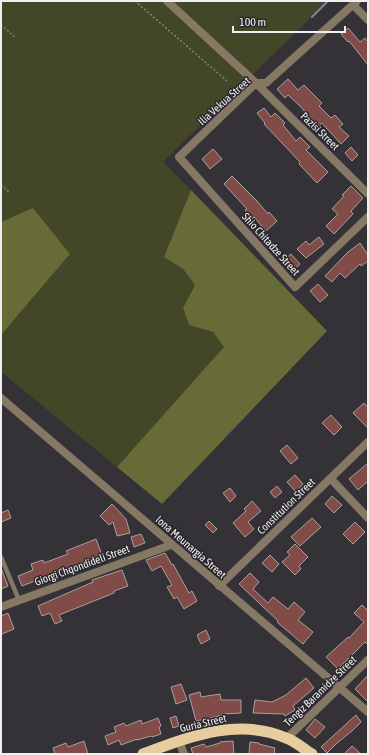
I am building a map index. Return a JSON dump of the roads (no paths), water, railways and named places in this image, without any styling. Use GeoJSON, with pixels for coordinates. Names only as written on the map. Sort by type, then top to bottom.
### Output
{"type":"FeatureCollection","features":[{"type":"Feature","properties":{"kind":"highway","name":"Guria Street"},"geometry":{"type":"LineString","coordinates":[[143,754],[179,741],[214,731],[253,729],[287,738],[312,754]]}},
{"type":"Feature","properties":{"kind":"street","name":"Pazisi Street"},"geometry":{"type":"LineString","coordinates":[[167,1],[256,83],[368,194]]}},
{"type":"Feature","properties":{"kind":"street","name":"Ilia Vekua Street"},"geometry":{"type":"LineString","coordinates":[[179,157],[256,83],[266,83],[355,3]]}},
{"type":"Feature","properties":{"kind":"street"},"geometry":{"type":"LineString","coordinates":[[355,3],[368,20]]}},
{"type":"Feature","properties":{"kind":"street","name":"Shio Chitadze Street"},"geometry":{"type":"LineString","coordinates":[[179,157],[295,287],[368,217]]}},
{"type":"Feature","properties":{"kind":"street","name":"Iona Meunargia Street"},"geometry":{"type":"LineString","coordinates":[[1,398],[368,712]]}},
{"type":"Feature","properties":{"kind":"street","name":"Constitution Street"},"geometry":{"type":"LineString","coordinates":[[219,586],[368,442]]}},
{"type":"Feature","properties":{"kind":"street"},"geometry":{"type":"LineString","coordinates":[[331,479],[368,518]]}},
{"type":"Feature","properties":{"kind":"street","name":"Giorgi Chqondideli Street"},"geometry":{"type":"LineString","coordinates":[[1,607],[171,544]]}},
{"type":"Feature","properties":{"kind":"street","name":"Tengiz Baramidze Street"},"geometry":{"type":"LineString","coordinates":[[287,738],[368,660]]}},
{"type":"Feature","properties":{"kind":"street"},"geometry":{"type":"LineString","coordinates":[[179,741],[184,754]]}},
{"type":"Feature","properties":{"kind":"lane"},"geometry":{"type":"LineString","coordinates":[[1,557],[19,600]]}},
{"type":"Feature","properties":{"kind":"waterway"},"geometry":{"type":"LineString","coordinates":[[312,17],[328,1]]}}]}
